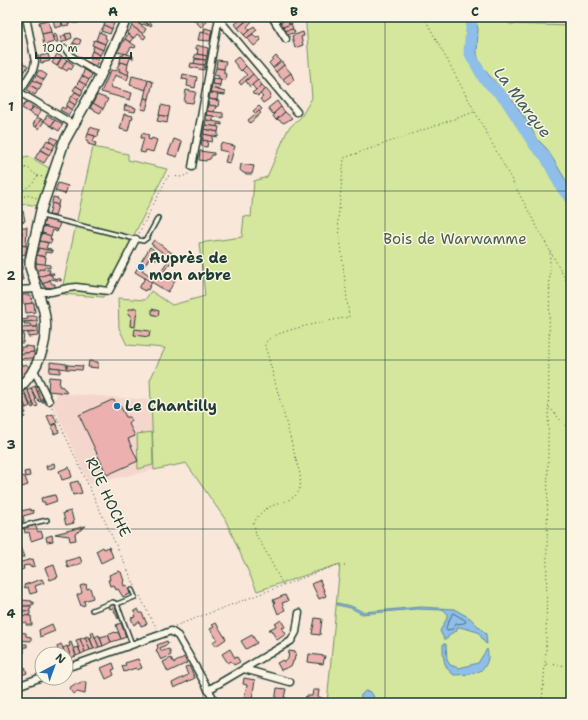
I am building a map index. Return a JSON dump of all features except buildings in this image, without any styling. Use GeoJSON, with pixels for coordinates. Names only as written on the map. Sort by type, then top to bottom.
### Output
{"type":"FeatureCollection","features":[{"type":"Feature","properties":{"kind":"street"},"geometry":{"type":"LineString","coordinates":[[26,17],[36,62],[18,94],[73,124]]}},
{"type":"Feature","properties":{"kind":"street"},"geometry":{"type":"LineString","coordinates":[[17,390],[27,381],[34,370],[42,351],[45,330],[44,310],[30,271],[30,261],[44,200],[64,142],[101,75],[127,17]]}},
{"type":"Feature","properties":{"kind":"street"},"geometry":{"type":"LineString","coordinates":[[272,17],[286,39]]}},
{"type":"Feature","properties":{"kind":"street"},"geometry":{"type":"LineString","coordinates":[[218,18],[297,112]]}},
{"type":"Feature","properties":{"kind":"street"},"geometry":{"type":"LineString","coordinates":[[192,167],[218,18]]}},
{"type":"Feature","properties":{"kind":"street"},"geometry":{"type":"LineString","coordinates":[[66,49],[71,56],[101,75]]}},
{"type":"Feature","properties":{"kind":"street"},"geometry":{"type":"LineString","coordinates":[[17,290],[51,292],[76,287],[109,291],[136,239]]}},
{"type":"Feature","properties":{"kind":"street"},"geometry":{"type":"LineString","coordinates":[[34,370],[50,401]]}},
{"type":"Feature","properties":{"kind":"street"},"geometry":{"type":"LineString","coordinates":[[208,690],[291,641],[296,635],[298,614]]}},
{"type":"Feature","properties":{"kind":"street"},"geometry":{"type":"LineString","coordinates":[[74,665],[168,631],[173,632],[178,636],[216,703]]}},
{"type":"Feature","properties":{"kind":"street"},"geometry":{"type":"LineString","coordinates":[[244,669],[290,682]]}},
{"type":"Feature","properties":{"kind":"street"},"geometry":{"type":"LineString","coordinates":[[17,686],[34,680]]}},
{"type":"Feature","properties":{"kind":"lane"},"geometry":{"type":"LineString","coordinates":[[40,215],[143,240],[147,238],[158,218]]}},
{"type":"Feature","properties":{"kind":"lane"},"geometry":{"type":"LineString","coordinates":[[17,527],[47,520]]}},
{"type":"Feature","properties":{"kind":"lane"},"geometry":{"type":"LineString","coordinates":[[92,610],[113,602],[117,604],[135,597],[132,590]]}},
{"type":"Feature","properties":{"kind":"lane"},"geometry":{"type":"LineString","coordinates":[[117,604],[132,644]]}},
{"type":"Feature","properties":{"kind":"path"},"geometry":{"type":"LineString","coordinates":[[424,17],[571,289]]}},
{"type":"Feature","properties":{"kind":"path"},"geometry":{"type":"LineString","coordinates":[[283,585],[256,535],[254,523],[260,514],[268,508],[287,501],[295,496],[300,489],[300,474],[264,346],[271,337],[303,326],[349,317],[338,220],[344,158],[474,112]]}},
{"type":"Feature","properties":{"kind":"path"},"geometry":{"type":"LineString","coordinates":[[17,166],[28,168],[37,176],[48,178],[46,186],[48,187]]}},
{"type":"Feature","properties":{"kind":"path"},"geometry":{"type":"LineString","coordinates":[[136,239],[168,176],[182,177],[191,173],[192,167]]}},
{"type":"Feature","properties":{"kind":"path"},"geometry":{"type":"LineString","coordinates":[[17,195],[33,183],[37,176]]}},
{"type":"Feature","properties":{"kind":"path"},"geometry":{"type":"LineString","coordinates":[[17,200],[27,195],[44,200]]}},
{"type":"Feature","properties":{"kind":"path"},"geometry":{"type":"LineString","coordinates":[[542,703],[545,664],[550,251]]}},
{"type":"Feature","properties":{"kind":"path","name":"RUE HOCHE"},"geometry":{"type":"LineString","coordinates":[[50,401],[135,586]]}},
{"type":"Feature","properties":{"kind":"path"},"geometry":{"type":"LineString","coordinates":[[549,406],[571,432]]}},
{"type":"Feature","properties":{"kind":"path"},"geometry":{"type":"LineString","coordinates":[[168,631],[176,626],[329,568],[339,565],[347,566]]}},
{"type":"Feature","properties":{"kind":"path"},"geometry":{"type":"LineString","coordinates":[[138,593],[150,617],[161,634]]}},
{"type":"Feature","properties":{"kind":"path"},"geometry":{"type":"LineString","coordinates":[[545,664],[571,666]]}},
{"type":"Feature","properties":{"kind":"shaded area"},"geometry":{"type":"Polygon","coordinates":[[[501,17],[571,17],[571,26],[510,24],[501,17]]]}},
{"type":"Feature","properties":{"kind":"shaded area"},"geometry":{"type":"Polygon","coordinates":[[[57,393],[152,400],[154,470],[89,484],[52,402],[57,393]]]}},
{"type":"Feature","properties":{"kind":"green space","name":"Bois de Warwamme"},"geometry":{"type":"Polygon","coordinates":[[[302,17],[501,17],[510,24],[571,26],[571,703],[327,703],[340,564],[257,591],[225,519],[186,463],[154,470],[150,380],[165,348],[127,345],[119,328],[118,298],[145,300],[151,291],[172,305],[205,296],[199,243],[242,237],[244,216],[251,217],[254,181],[267,177],[288,129],[301,117],[312,98],[306,25],[302,17]]]}},
{"type":"Feature","properties":{"kind":"green space"},"geometry":{"type":"Polygon","coordinates":[[[93,147],[128,154],[128,160],[167,169],[103,297],[61,294],[93,147]]]}},
{"type":"Feature","properties":{"kind":"green space"},"geometry":{"type":"Polygon","coordinates":[[[28,156],[49,168],[38,206],[26,204],[17,206],[17,159],[28,156]]]}},
{"type":"Feature","properties":{"kind":"green space"},"geometry":{"type":"Polygon","coordinates":[[[152,432],[153,465],[138,469],[137,434],[152,432]]]}},
{"type":"Feature","properties":{"kind":"water"},"geometry":{"type":"Polygon","coordinates":[[[467,17],[475,17],[478,29],[477,54],[480,63],[513,101],[528,122],[536,138],[547,149],[571,189],[571,197],[547,156],[536,147],[521,119],[511,105],[485,76],[474,57],[475,23],[467,17]]]}},
{"type":"Feature","properties":{"kind":"water"},"geometry":{"type":"Polygon","coordinates":[[[337,603],[351,606],[363,612],[421,607],[454,609],[470,618],[486,634],[487,644],[478,632],[460,627],[457,628],[457,631],[450,634],[447,639],[444,639],[440,631],[447,618],[447,613],[444,610],[416,609],[362,614],[351,608],[337,605],[337,603]]]}},
{"type":"Feature","properties":{"kind":"water"},"geometry":{"type":"Polygon","coordinates":[[[443,644],[446,644],[447,660],[450,665],[459,668],[478,663],[487,649],[488,658],[486,664],[480,671],[475,673],[454,675],[450,672],[444,662],[443,644]]]}},
{"type":"Feature","properties":{"kind":"water"},"geometry":{"type":"Polygon","coordinates":[[[365,691],[371,692],[377,703],[360,702],[361,695],[365,691]]]}},
{"type":"Feature","properties":{"kind":"waterway","name":"La Marque"},"geometry":{"type":"LineString","coordinates":[[472,17],[469,52],[484,79],[505,99],[535,146],[545,156],[561,187],[571,200]]}},
{"type":"Feature","properties":{"kind":"place","name":"Auprès de mon arbre"},"geometry":{"type":"Point","coordinates":[141,267]}},
{"type":"Feature","properties":{"kind":"place","name":"Le Chantilly"},"geometry":{"type":"Point","coordinates":[117,406]}}]}
